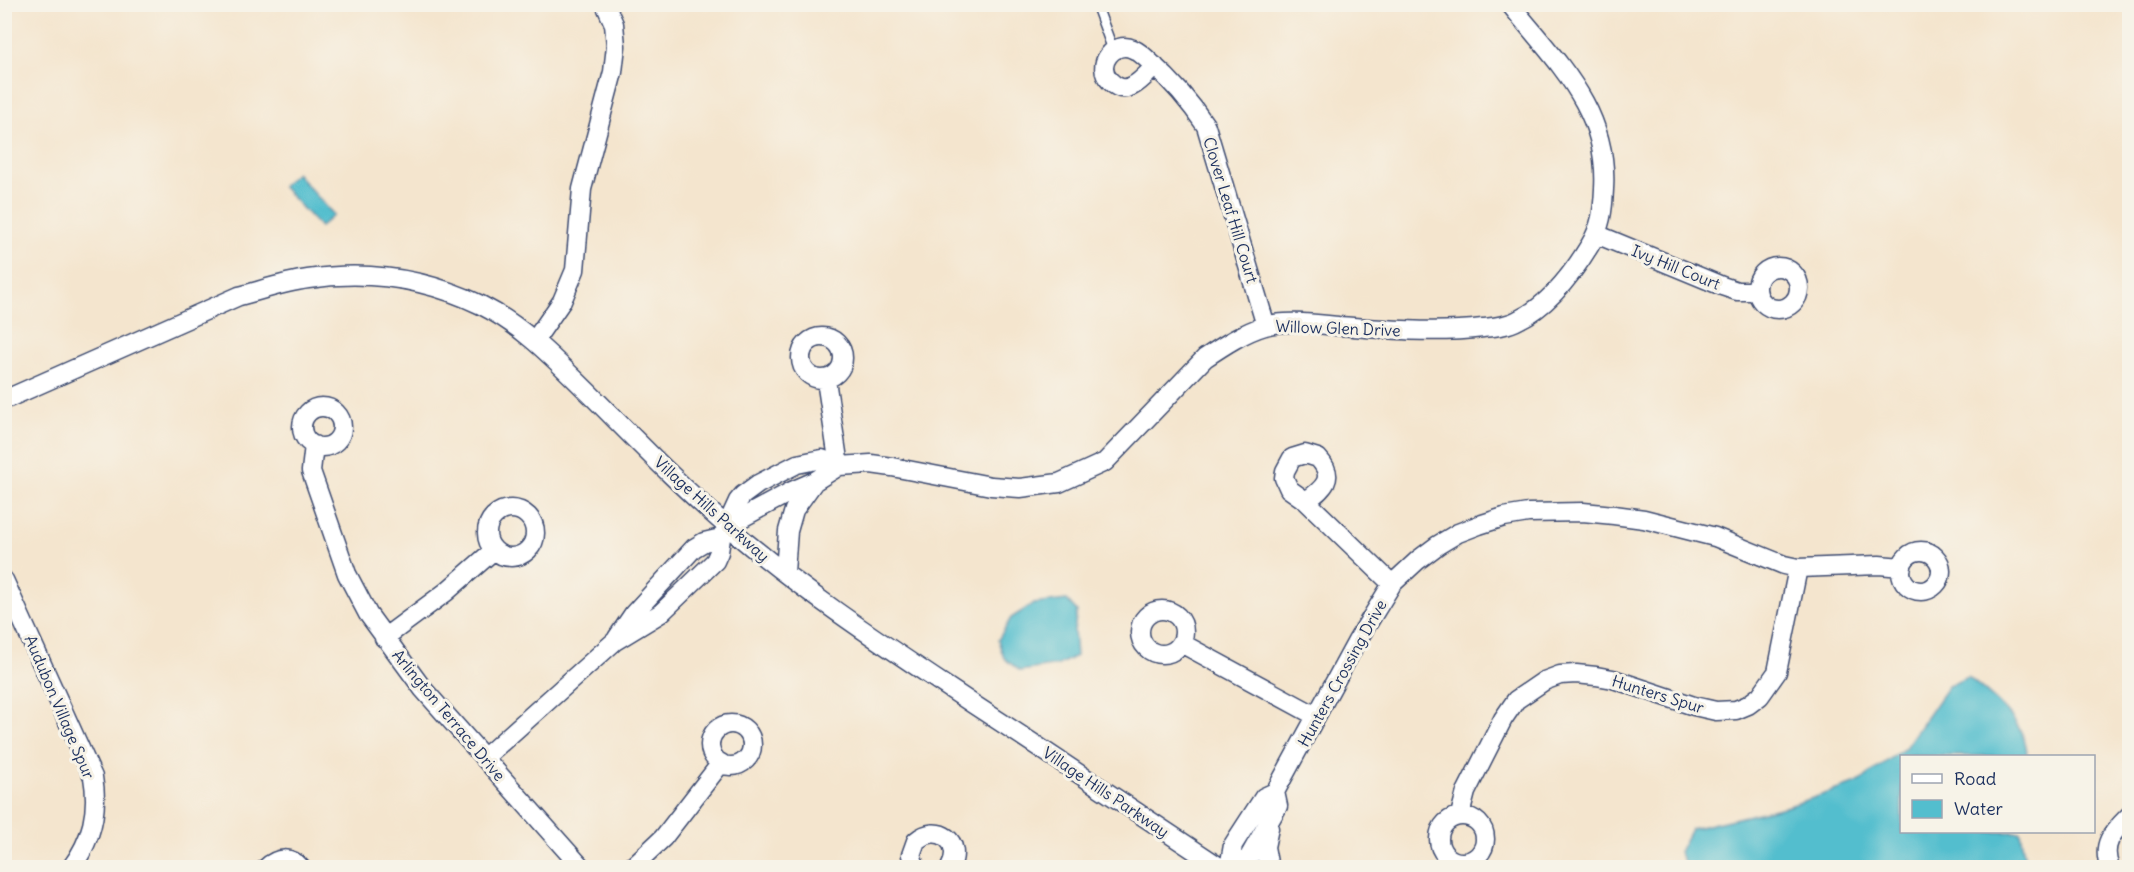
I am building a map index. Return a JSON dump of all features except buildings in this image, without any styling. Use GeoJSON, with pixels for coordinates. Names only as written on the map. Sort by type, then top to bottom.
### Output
{"type":"FeatureCollection","features":[{"type":"Feature","properties":{"kind":"street"},"geometry":{"type":"LineString","coordinates":[[535,340],[562,301],[574,270],[582,189],[612,72],[616,46],[614,24],[605,4]]}},
{"type":"Feature","properties":{"kind":"street","name":"Willow Glen Drive"},"geometry":{"type":"LineString","coordinates":[[724,532],[738,501],[758,484],[797,464],[822,459],[838,466],[871,464],[991,486],[1020,488],[1059,483],[1105,462],[1205,358],[1223,346],[1266,326],[1301,323],[1434,332],[1495,327],[1517,321],[1537,308],[1564,281],[1596,234],[1602,218],[1605,175],[1597,130],[1590,109],[1576,86],[1510,4]]}},
{"type":"Feature","properties":{"kind":"street","name":"Clover Leaf Hill Court"},"geometry":{"type":"LineString","coordinates":[[1113,50],[1120,47],[1134,49],[1155,66],[1189,100],[1211,137],[1266,326]]}},
{"type":"Feature","properties":{"kind":"street"},"geometry":{"type":"LineString","coordinates":[[1113,50],[1104,63],[1104,71],[1107,78],[1120,88],[1134,86],[1155,66]]}},
{"type":"Feature","properties":{"kind":"street","name":"Ivy Hill Court"},"geometry":{"type":"LineString","coordinates":[[1596,234],[1722,286],[1737,291],[1757,291]]}},
{"type":"Feature","properties":{"kind":"street","name":"Village Hills Parkway"},"geometry":{"type":"LineString","coordinates":[[4,400],[239,296],[310,278],[383,276],[416,281],[479,304],[507,319],[535,340],[644,448],[724,532],[784,572],[864,631],[1221,867]]}},
{"type":"Feature","properties":{"kind":"street"},"geometry":{"type":"LineString","coordinates":[[826,380],[838,466]]}},
{"type":"Feature","properties":{"kind":"street","name":"Arlington Terrace Drive"},"geometry":{"type":"LineString","coordinates":[[314,445],[311,471],[347,574],[368,615],[423,689],[582,867]]}},
{"type":"Feature","properties":{"kind":"street","name":"Willow Glen Drive"},"geometry":{"type":"LineString","coordinates":[[724,532],[838,466]]}},
{"type":"Feature","properties":{"kind":"street"},"geometry":{"type":"LineString","coordinates":[[784,572],[788,531],[794,510],[815,481]]}},
{"type":"Feature","properties":{"kind":"street"},"geometry":{"type":"LineString","coordinates":[[1301,497],[1392,584]]}},
{"type":"Feature","properties":{"kind":"street","name":"Hunters Crossing Drive"},"geometry":{"type":"LineString","coordinates":[[1229,867],[1233,845],[1264,797],[1275,792],[1357,641],[1392,584],[1418,560],[1458,533],[1504,517],[1551,512],[1583,512],[1644,519],[1715,537],[1784,565],[1798,568],[1879,565],[1902,567]]}},
{"type":"Feature","properties":{"kind":"street"},"geometry":{"type":"LineString","coordinates":[[484,758],[615,641],[662,614],[715,561],[724,532]]}},
{"type":"Feature","properties":{"kind":"street"},"geometry":{"type":"LineString","coordinates":[[384,638],[446,592],[494,550]]}},
{"type":"Feature","properties":{"kind":"street","name":"Hunters Spur"},"geometry":{"type":"LineString","coordinates":[[1460,815],[1466,792],[1503,719],[1516,700],[1544,681],[1560,675],[1596,676],[1614,679],[1694,706],[1716,711],[1736,710],[1748,705],[1760,696],[1777,672],[1798,568]]}},
{"type":"Feature","properties":{"kind":"street","name":"Audubon Village Spur"},"geometry":{"type":"LineString","coordinates":[[4,580],[93,777],[96,793],[95,814],[90,836],[71,867]]}},
{"type":"Feature","properties":{"kind":"street"},"geometry":{"type":"LineString","coordinates":[[1181,643],[1316,716]]}},
{"type":"Feature","properties":{"kind":"street"},"geometry":{"type":"LineString","coordinates":[[631,867],[663,838],[721,763]]}},
{"type":"Feature","properties":{"kind":"street","name":"Hunters Crossing Drive"},"geometry":{"type":"LineString","coordinates":[[1235,867],[1250,857],[1278,806],[1275,792]]}},
{"type":"Feature","properties":{"kind":"street"},"geometry":{"type":"LineString","coordinates":[[2110,867],[2107,854],[2112,832],[2130,815]]}},
{"type":"Feature","properties":{"kind":"street","name":"Hunters Crossing Drive"},"geometry":{"type":"LineString","coordinates":[[1269,867],[1265,847],[1272,816]]}},
{"type":"Feature","properties":{"kind":"street"},"geometry":{"type":"LineString","coordinates":[[909,866],[912,848],[916,841],[929,833],[936,833],[949,840],[953,846],[955,854],[950,867]]}},
{"type":"Feature","properties":{"kind":"street"},"geometry":{"type":"LineString","coordinates":[[266,867],[271,862],[286,859],[301,867]]}},
{"type":"Feature","properties":{"kind":"lane"},"geometry":{"type":"LineString","coordinates":[[1096,4],[1113,50]]}},
{"type":"Feature","properties":{"kind":"water"},"geometry":{"type":"Polygon","coordinates":[[[296,173],[334,215],[320,227],[282,186],[296,173]]]}},
{"type":"Feature","properties":{"kind":"water"},"geometry":{"type":"Polygon","coordinates":[[[1067,600],[1077,611],[1074,630],[1076,656],[1058,665],[1020,671],[1004,658],[998,640],[1011,618],[1033,604],[1067,600]]]}},
{"type":"Feature","properties":{"kind":"water"},"geometry":{"type":"Polygon","coordinates":[[[1968,677],[1997,702],[2015,721],[2021,732],[2027,755],[1900,755],[1900,833],[2020,833],[2026,867],[1922,868],[1912,862],[1885,868],[1687,867],[1679,852],[1691,829],[1789,806],[1857,783],[1905,748],[1948,686],[1968,677]]]}}]}
